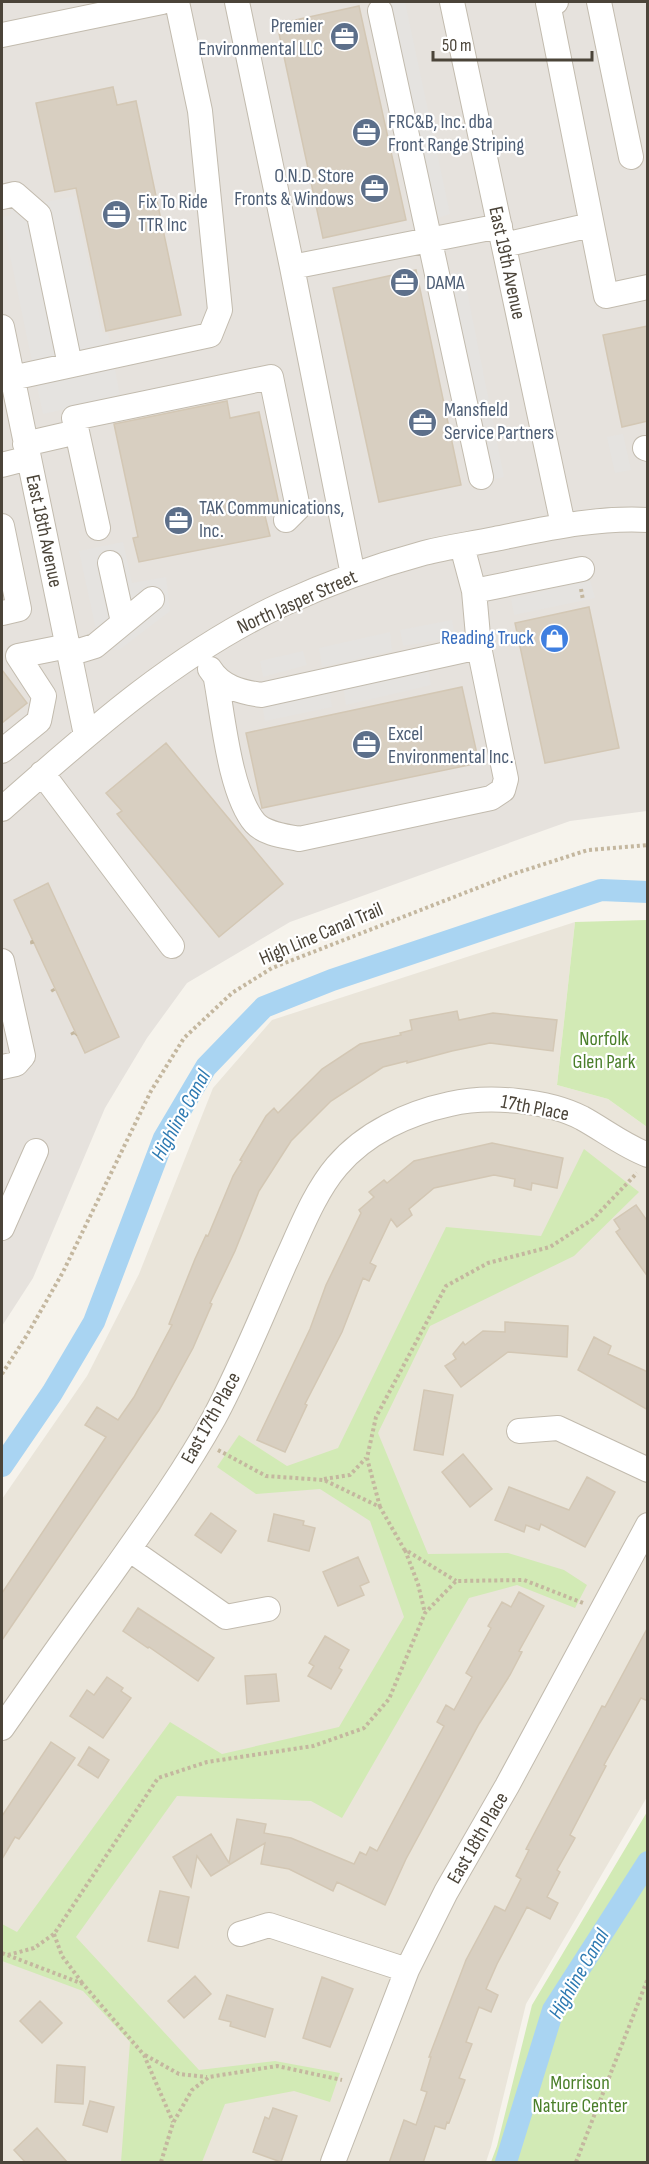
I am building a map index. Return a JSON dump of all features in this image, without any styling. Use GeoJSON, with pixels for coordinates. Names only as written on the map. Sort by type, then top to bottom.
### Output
{"type":"FeatureCollection","features":[{"type":"Feature","properties":{"kind":"street"},"geometry":{"type":"LineString","coordinates":[[2,36],[162,2]]}},
{"type":"Feature","properties":{"kind":"street"},"geometry":{"type":"LineString","coordinates":[[12,378],[210,335],[220,310],[200,111],[177,2]]}},
{"type":"Feature","properties":{"kind":"street"},"geometry":{"type":"LineString","coordinates":[[237,2],[353,575]]}},
{"type":"Feature","properties":{"kind":"street","name":"East 19th Avenue"},"geometry":{"type":"LineString","coordinates":[[452,2],[563,525]]}},
{"type":"Feature","properties":{"kind":"street"},"geometry":{"type":"LineString","coordinates":[[556,2],[548,3],[606,296],[648,287]]}},
{"type":"Feature","properties":{"kind":"street"},"geometry":{"type":"LineString","coordinates":[[599,2],[631,157]]}},
{"type":"Feature","properties":{"kind":"street"},"geometry":{"type":"LineString","coordinates":[[380,11],[481,477]]}},
{"type":"Feature","properties":{"kind":"street"},"geometry":{"type":"LineString","coordinates":[[2,197],[15,194],[39,215],[70,365]]}},
{"type":"Feature","properties":{"kind":"street"},"geometry":{"type":"LineString","coordinates":[[292,267],[429,239],[502,236],[591,225]]}},
{"type":"Feature","properties":{"kind":"street","name":"East 18th Avenue"},"geometry":{"type":"LineString","coordinates":[[2,327],[87,735]]}},
{"type":"Feature","properties":{"kind":"street"},"geometry":{"type":"LineString","coordinates":[[98,528],[74,418],[271,377],[298,508],[286,520]]}},
{"type":"Feature","properties":{"kind":"street"},"geometry":{"type":"LineString","coordinates":[[2,465],[27,451],[77,432]]}},
{"type":"Feature","properties":{"kind":"street","name":"North Jasper Street"},"geometry":{"type":"LineString","coordinates":[[2,809],[87,735],[179,664],[282,605],[353,575],[425,553],[563,525],[597,521],[648,520]]}},
{"type":"Feature","properties":{"kind":"street"},"geometry":{"type":"LineString","coordinates":[[2,526],[19,609],[2,613]]}},
{"type":"Feature","properties":{"kind":"street"},"geometry":{"type":"LineString","coordinates":[[200,651],[216,679],[235,778],[244,804],[256,824],[271,833],[299,839],[491,798],[503,790],[506,779],[479,647],[474,591],[462,546]]}},
{"type":"Feature","properties":{"kind":"street"},"geometry":{"type":"LineString","coordinates":[[110,563],[123,622]]}},
{"type":"Feature","properties":{"kind":"street"},"geometry":{"type":"LineString","coordinates":[[474,591],[582,569]]}},
{"type":"Feature","properties":{"kind":"street"},"geometry":{"type":"LineString","coordinates":[[2,751],[39,721],[44,696],[18,656],[95,646],[152,599]]}},
{"type":"Feature","properties":{"kind":"street"},"geometry":{"type":"LineString","coordinates":[[216,679],[240,692],[261,695],[479,647]]}},
{"type":"Feature","properties":{"kind":"street"},"geometry":{"type":"LineString","coordinates":[[42,773],[172,946]]}},
{"type":"Feature","properties":{"kind":"street"},"geometry":{"type":"LineString","coordinates":[[2,961],[23,1056],[16,1064],[2,1067]]}},
{"type":"Feature","properties":{"kind":"street","name":"17th Place"},"geometry":{"type":"LineString","coordinates":[[413,1115],[451,1103],[490,1100],[552,1107],[579,1116],[607,1131],[633,1150],[644,1163]]}},
{"type":"Feature","properties":{"kind":"street","name":"East 17th Place"},"geometry":{"type":"LineString","coordinates":[[2,1728],[165,1498],[201,1441],[236,1375],[301,1228],[327,1181],[338,1166],[369,1138],[413,1115]]}},
{"type":"Feature","properties":{"kind":"street"},"geometry":{"type":"LineString","coordinates":[[2,1228],[36,1151]]}},
{"type":"Feature","properties":{"kind":"street"},"geometry":{"type":"LineString","coordinates":[[519,1431],[558,1428],[648,1470]]}},
{"type":"Feature","properties":{"kind":"street","name":"East 18th Place"},"geometry":{"type":"LineString","coordinates":[[333,2163],[407,1970],[446,1893],[507,1786],[648,1525]]}},
{"type":"Feature","properties":{"kind":"street"},"geometry":{"type":"LineString","coordinates":[[129,1549],[226,1617],[268,1609]]}},
{"type":"Feature","properties":{"kind":"street"},"geometry":{"type":"LineString","coordinates":[[240,1934],[269,1925],[407,1970]]}},
{"type":"Feature","properties":{"kind":"path","name":"High Line Canal Trail"},"geometry":{"type":"LineString","coordinates":[[2,1374],[63,1272],[151,1091],[184,1038],[232,993],[272,968],[513,874],[588,849],[648,845]]}},
{"type":"Feature","properties":{"kind":"path"},"geometry":{"type":"LineString","coordinates":[[425,1613],[418,1584],[404,1549],[380,1506],[367,1458],[376,1417],[446,1286],[488,1263],[550,1247],[593,1219],[644,1163]]}},
{"type":"Feature","properties":{"kind":"path"},"geometry":{"type":"LineString","coordinates":[[201,1441],[266,1476],[324,1480],[350,1475],[367,1458]]}},
{"type":"Feature","properties":{"kind":"path"},"geometry":{"type":"LineString","coordinates":[[324,1480],[380,1506]]}},
{"type":"Feature","properties":{"kind":"path"},"geometry":{"type":"LineString","coordinates":[[404,1549],[456,1581],[524,1580],[602,1610]]}},
{"type":"Feature","properties":{"kind":"path"},"geometry":{"type":"LineString","coordinates":[[8,1955],[34,1948],[54,1934],[158,1778],[207,1762],[313,1746],[364,1728],[389,1699],[425,1613],[456,1581]]}},
{"type":"Feature","properties":{"kind":"path"},"geometry":{"type":"LineString","coordinates":[[54,1934],[62,1956],[144,2055],[173,2123]]}},
{"type":"Feature","properties":{"kind":"path"},"geometry":{"type":"LineString","coordinates":[[2,1953],[83,1984]]}},
{"type":"Feature","properties":{"kind":"path"},"geometry":{"type":"LineString","coordinates":[[576,2163],[648,1978]]}},
{"type":"Feature","properties":{"kind":"path"},"geometry":{"type":"LineString","coordinates":[[144,2055],[179,2074],[208,2077],[277,2066],[364,2085]]}},
{"type":"Feature","properties":{"kind":"path"},"geometry":{"type":"LineString","coordinates":[[161,2163],[173,2123],[192,2090],[208,2077]]}},
{"type":"Feature","properties":{"kind":"shaded area"},"geometry":{"type":"Polygon","coordinates":[[[2,2],[647,2],[647,811],[570,821],[290,922],[187,983],[147,1038],[105,1108],[33,1278],[2,1326],[2,2]]]}},
{"type":"Feature","properties":{"kind":"shaded area"},"geometry":{"type":"Polygon","coordinates":[[[389,2],[405,2],[450,214],[435,219],[389,2]]]}},
{"type":"Feature","properties":{"kind":"shaded area"},"geometry":{"type":"Polygon","coordinates":[[[75,196],[103,333],[108,333],[120,396],[43,414],[2,217],[11,215],[10,209],[75,196]]]}},
{"type":"Feature","properties":{"kind":"shaded area"},"geometry":{"type":"Polygon","coordinates":[[[463,271],[504,477],[487,481],[448,274],[463,271]]]}},
{"type":"Feature","properties":{"kind":"shaded area"},"geometry":{"type":"Polygon","coordinates":[[[623,434],[631,470],[615,473],[607,437],[623,434]]]}},
{"type":"Feature","properties":{"kind":"shaded area"},"geometry":{"type":"Polygon","coordinates":[[[123,542],[132,583],[166,577],[170,611],[119,650],[100,648],[79,551],[123,542]]]}},
{"type":"Feature","properties":{"kind":"shaded area"},"geometry":{"type":"Polygon","coordinates":[[[590,580],[595,598],[514,615],[511,599],[590,580]]]}},
{"type":"Feature","properties":{"kind":"shaded area"},"geometry":{"type":"Polygon","coordinates":[[[452,620],[455,637],[403,646],[400,630],[452,620]]]}},
{"type":"Feature","properties":{"kind":"shaded area"},"geometry":{"type":"Polygon","coordinates":[[[390,632],[392,651],[322,667],[319,648],[390,632]]]}},
{"type":"Feature","properties":{"kind":"shaded area"},"geometry":{"type":"Polygon","coordinates":[[[303,651],[307,665],[263,677],[260,661],[303,651]]]}},
{"type":"Feature","properties":{"kind":"shaded area"},"geometry":{"type":"Polygon","coordinates":[[[428,668],[431,685],[346,705],[343,686],[428,668]]]}},
{"type":"Feature","properties":{"kind":"shaded area"},"geometry":{"type":"Polygon","coordinates":[[[329,688],[332,707],[265,721],[262,704],[329,688]]]}},
{"type":"Feature","properties":{"kind":"shaded area"},"geometry":{"type":"Polygon","coordinates":[[[575,922],[557,1085],[608,1099],[647,1127],[647,1797],[526,2004],[486,2162],[2,2162],[2,1499],[87,1376],[139,1274],[213,1088],[272,1020],[575,922]]]}},
{"type":"Feature","properties":{"kind":"green space","name":"Norfolk Glen Park"},"geometry":{"type":"Polygon","coordinates":[[[648,920],[647,1127],[608,1099],[557,1085],[575,922],[648,920]]]}},
{"type":"Feature","properties":{"kind":"green space"},"geometry":{"type":"Polygon","coordinates":[[[584,1149],[639,1192],[574,1256],[430,1326],[378,1433],[428,1554],[508,1553],[564,1570],[587,1585],[575,1608],[517,1585],[469,1598],[342,1818],[311,1801],[177,1796],[76,1937],[199,2070],[275,2061],[340,2073],[330,2102],[294,2091],[225,2104],[202,2162],[121,2162],[130,2042],[83,1991],[2,1961],[2,1924],[17,1932],[170,1722],[222,1754],[339,1727],[404,1617],[370,1521],[320,1489],[256,1494],[217,1467],[239,1435],[287,1466],[338,1448],[446,1227],[541,1236],[584,1149]]]}},
{"type":"Feature","properties":{"kind":"green space","name":"Morrison Nature Center"},"geometry":{"type":"Polygon","coordinates":[[[647,1812],[647,2162],[491,2162],[532,2005],[647,1812]]]}},
{"type":"Feature","properties":{"kind":"building"},"geometry":{"type":"Polygon","coordinates":[[[359,6],[406,220],[323,238],[277,24],[359,6]]]}},
{"type":"Feature","properties":{"kind":"building"},"geometry":{"type":"Polygon","coordinates":[[[113,87],[117,105],[136,101],[181,315],[106,331],[76,188],[55,192],[36,103],[113,87]]]}},
{"type":"Feature","properties":{"kind":"building"},"geometry":{"type":"Polygon","coordinates":[[[416,270],[461,485],[379,502],[333,288],[416,270]]]}},
{"type":"Feature","properties":{"kind":"building"},"geometry":{"type":"Polygon","coordinates":[[[648,326],[648,421],[622,427],[603,335],[648,326]]]}},
{"type":"Feature","properties":{"kind":"building"},"geometry":{"type":"Polygon","coordinates":[[[227,401],[230,418],[259,412],[279,504],[263,508],[270,536],[139,562],[133,538],[138,537],[114,424],[227,401]]]}},
{"type":"Feature","properties":{"kind":"building"},"geometry":{"type":"Polygon","coordinates":[[[589,607],[619,748],[545,763],[515,623],[589,607]]]}},
{"type":"Feature","properties":{"kind":"building"},"geometry":{"type":"Polygon","coordinates":[[[2,670],[27,703],[2,723],[2,670]]]}},
{"type":"Feature","properties":{"kind":"building"},"geometry":{"type":"Polygon","coordinates":[[[462,687],[479,763],[262,808],[246,733],[462,687]]]}},
{"type":"Feature","properties":{"kind":"building"},"geometry":{"type":"Polygon","coordinates":[[[166,743],[283,884],[219,937],[117,814],[122,811],[106,793],[166,743]]]}},
{"type":"Feature","properties":{"kind":"building"},"geometry":{"type":"Polygon","coordinates":[[[48,883],[119,1037],[85,1053],[14,900],[48,883]]]}},
{"type":"Feature","properties":{"kind":"building"},"geometry":{"type":"Polygon","coordinates":[[[457,1011],[459,1020],[493,1013],[557,1020],[553,1051],[490,1043],[383,1067],[331,1101],[291,1141],[259,1191],[193,1348],[159,1410],[2,1640],[2,1593],[106,1437],[85,1425],[97,1407],[118,1420],[134,1397],[172,1325],[169,1324],[195,1259],[206,1235],[208,1236],[233,1176],[242,1161],[240,1160],[266,1116],[274,1108],[278,1113],[322,1069],[360,1044],[401,1035],[400,1033],[412,1030],[410,1020],[457,1011]]]}},
{"type":"Feature","properties":{"kind":"building"},"geometry":{"type":"Polygon","coordinates":[[[492,1143],[563,1158],[557,1188],[532,1183],[531,1190],[514,1186],[515,1179],[494,1175],[434,1188],[409,1209],[412,1215],[397,1227],[391,1219],[370,1263],[376,1266],[369,1281],[363,1278],[342,1332],[305,1404],[307,1405],[285,1452],[257,1440],[310,1329],[326,1285],[361,1213],[359,1210],[374,1197],[369,1192],[384,1180],[387,1183],[414,1161],[492,1143]]]}},
{"type":"Feature","properties":{"kind":"building"},"geometry":{"type":"Polygon","coordinates":[[[636,1205],[648,1222],[648,1277],[616,1232],[620,1229],[614,1220],[636,1205]]]}},
{"type":"Feature","properties":{"kind":"building"},"geometry":{"type":"Polygon","coordinates":[[[505,1322],[568,1326],[567,1357],[508,1352],[461,1387],[445,1366],[456,1359],[453,1354],[463,1342],[465,1345],[483,1331],[505,1332],[505,1322]]]}},
{"type":"Feature","properties":{"kind":"building"},"geometry":{"type":"Polygon","coordinates":[[[594,1337],[611,1346],[608,1354],[648,1372],[648,1410],[578,1370],[594,1337]]]}},
{"type":"Feature","properties":{"kind":"building"},"geometry":{"type":"Polygon","coordinates":[[[424,1390],[453,1395],[443,1455],[414,1450],[424,1390]]]}},
{"type":"Feature","properties":{"kind":"building"},"geometry":{"type":"Polygon","coordinates":[[[463,1454],[492,1489],[470,1507],[442,1472],[463,1454]]]}},
{"type":"Feature","properties":{"kind":"building"},"geometry":{"type":"Polygon","coordinates":[[[587,1477],[615,1492],[585,1547],[541,1524],[539,1530],[526,1525],[524,1532],[495,1520],[509,1487],[569,1510],[587,1477]]]}},
{"type":"Feature","properties":{"kind":"building"},"geometry":{"type":"Polygon","coordinates":[[[211,1513],[236,1531],[221,1553],[195,1535],[211,1513]]]}},
{"type":"Feature","properties":{"kind":"building"},"geometry":{"type":"Polygon","coordinates":[[[274,1514],[304,1521],[303,1525],[315,1528],[309,1551],[268,1541],[274,1514]]]}},
{"type":"Feature","properties":{"kind":"building"},"geometry":{"type":"Polygon","coordinates":[[[358,1557],[369,1582],[360,1586],[364,1595],[338,1606],[323,1572],[358,1557]]]}},
{"type":"Feature","properties":{"kind":"building"},"geometry":{"type":"Polygon","coordinates":[[[519,1592],[544,1606],[519,1651],[522,1652],[510,1675],[479,1724],[406,1859],[385,1905],[337,1882],[333,1891],[289,1869],[261,1864],[265,1843],[211,1876],[197,1856],[191,1887],[173,1857],[211,1834],[229,1863],[237,1819],[266,1824],[264,1833],[291,1838],[354,1864],[360,1852],[366,1855],[370,1847],[377,1851],[444,1726],[437,1722],[446,1705],[454,1710],[472,1677],[466,1673],[491,1628],[488,1626],[502,1602],[511,1607],[519,1592]]]}},
{"type":"Feature","properties":{"kind":"building"},"geometry":{"type":"Polygon","coordinates":[[[138,1608],[214,1658],[198,1681],[123,1631],[138,1608]]]}},
{"type":"Feature","properties":{"kind":"building"},"geometry":{"type":"Polygon","coordinates":[[[648,1627],[648,1701],[641,1698],[604,1765],[606,1766],[570,1835],[575,1838],[557,1870],[560,1872],[547,1897],[558,1903],[550,1919],[527,1907],[497,1964],[486,1989],[498,1995],[491,2012],[479,2007],[466,2042],[472,2044],[459,2078],[465,2080],[449,2123],[447,2122],[445,2129],[435,2126],[423,2163],[389,2163],[404,2120],[416,2125],[427,2092],[421,2090],[431,2057],[429,2057],[466,1960],[495,1906],[505,1911],[521,1879],[516,1876],[529,1850],[526,1849],[602,1706],[605,1707],[648,1627]]]}},
{"type":"Feature","properties":{"kind":"building"},"geometry":{"type":"Polygon","coordinates":[[[325,1636],[349,1650],[339,1668],[342,1670],[331,1689],[308,1676],[314,1666],[309,1663],[325,1636]]]}},
{"type":"Feature","properties":{"kind":"building"},"geometry":{"type":"Polygon","coordinates":[[[276,1674],[279,1701],[247,1704],[245,1676],[276,1674]]]}},
{"type":"Feature","properties":{"kind":"building"},"geometry":{"type":"Polygon","coordinates":[[[107,1677],[123,1688],[121,1691],[131,1698],[103,1738],[70,1716],[87,1690],[94,1695],[107,1677]]]}},
{"type":"Feature","properties":{"kind":"building"},"geometry":{"type":"Polygon","coordinates":[[[51,1742],[75,1758],[19,1839],[15,1837],[2,1859],[2,1816],[51,1742]]]}},
{"type":"Feature","properties":{"kind":"building"},"geometry":{"type":"Polygon","coordinates":[[[89,1747],[109,1760],[98,1778],[78,1765],[89,1747]]]}},
{"type":"Feature","properties":{"kind":"building"},"geometry":{"type":"Polygon","coordinates":[[[160,1891],[189,1897],[178,1948],[148,1941],[160,1891]]]}},
{"type":"Feature","properties":{"kind":"building"},"geometry":{"type":"Polygon","coordinates":[[[195,1976],[211,1994],[184,2018],[168,2001],[195,1976]]]}},
{"type":"Feature","properties":{"kind":"building"},"geometry":{"type":"Polygon","coordinates":[[[322,1977],[353,1989],[330,2047],[303,2038],[322,1977]]]}},
{"type":"Feature","properties":{"kind":"building"},"geometry":{"type":"Polygon","coordinates":[[[227,1995],[273,2009],[265,2037],[230,2026],[231,2022],[219,2019],[227,1995]]]}},
{"type":"Feature","properties":{"kind":"building"},"geometry":{"type":"Polygon","coordinates":[[[40,2001],[62,2023],[42,2043],[20,2021],[40,2001]]]}},
{"type":"Feature","properties":{"kind":"building"},"geometry":{"type":"Polygon","coordinates":[[[57,2065],[85,2067],[83,2104],[55,2102],[57,2065]]]}},
{"type":"Feature","properties":{"kind":"building"},"geometry":{"type":"Polygon","coordinates":[[[90,2101],[114,2107],[107,2132],[83,2125],[90,2101]]]}},
{"type":"Feature","properties":{"kind":"building"},"geometry":{"type":"Polygon","coordinates":[[[273,2108],[297,2116],[281,2162],[253,2152],[265,2117],[269,2119],[273,2108]]]}},
{"type":"Feature","properties":{"kind":"building"},"geometry":{"type":"Polygon","coordinates":[[[37,2128],[68,2163],[26,2163],[14,2150],[37,2128]]]}},
{"type":"Feature","properties":{"kind":"waterway","name":"Highline Canal"},"geometry":{"type":"LineString","coordinates":[[2,1466],[52,1393],[94,1322],[164,1138],[206,1067],[264,1007],[332,980],[601,890],[648,892]]}},
{"type":"Feature","properties":{"kind":"waterway","name":"Highline Canal"},"geometry":{"type":"LineString","coordinates":[[506,2162],[553,2010],[648,1862]]}},
{"type":"Feature","properties":{"kind":"place","name":"Premier Environmental LLC"},"geometry":{"type":"Point","coordinates":[344,37]}},
{"type":"Feature","properties":{"kind":"place","name":"FRC&B, Inc. dba Front Range Striping"},"geometry":{"type":"Point","coordinates":[367,133]}},
{"type":"Feature","properties":{"kind":"place","name":"O.N.D. Store Fronts & Windows"},"geometry":{"type":"Point","coordinates":[375,188]}},
{"type":"Feature","properties":{"kind":"place","name":"Fix To Ride TTR Inc"},"geometry":{"type":"Point","coordinates":[117,214]}},
{"type":"Feature","properties":{"kind":"place","name":"DAMA"},"geometry":{"type":"Point","coordinates":[405,283]}},
{"type":"Feature","properties":{"kind":"place","name":"Mansfield Service Partners"},"geometry":{"type":"Point","coordinates":[423,422]}},
{"type":"Feature","properties":{"kind":"place","name":"TAK Communications, Inc."},"geometry":{"type":"Point","coordinates":[178,520]}},
{"type":"Feature","properties":{"kind":"place","name":"Reading Truck"},"geometry":{"type":"Point","coordinates":[555,638]}},
{"type":"Feature","properties":{"kind":"place","name":"Excel Environmental Inc."},"geometry":{"type":"Point","coordinates":[367,745]}}]}
